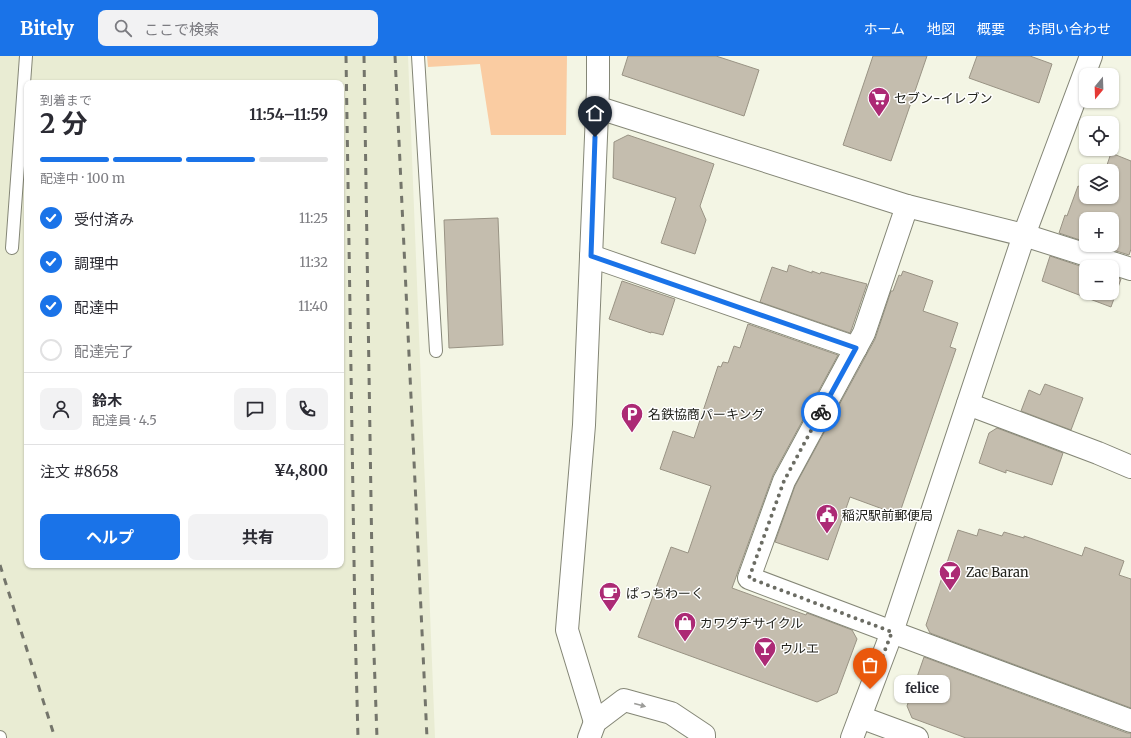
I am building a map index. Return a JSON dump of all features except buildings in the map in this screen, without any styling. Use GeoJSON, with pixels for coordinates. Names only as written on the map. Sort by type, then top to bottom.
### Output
{"type":"FeatureCollection","features":[{"type":"Feature","properties":{"kind":"street"},"geometry":{"type":"LineString","coordinates":[[598,56],[598,89],[596,107],[584,425],[567,630],[592,730],[624,700],[671,713],[704,735],[704,738]]}},
{"type":"Feature","properties":{"kind":"street"},"geometry":{"type":"LineString","coordinates":[[852,738],[892,632],[1024,235],[1091,56]]}},
{"type":"Feature","properties":{"kind":"street"},"geometry":{"type":"LineString","coordinates":[[596,107],[907,206],[1024,235],[1131,269]]}},
{"type":"Feature","properties":{"kind":"street"},"geometry":{"type":"LineString","coordinates":[[907,206],[864,333],[784,481],[749,578],[1131,721]]}},
{"type":"Feature","properties":{"kind":"street"},"geometry":{"type":"LineString","coordinates":[[591,256],[856,348]]}},
{"type":"Feature","properties":{"kind":"street"},"geometry":{"type":"LineString","coordinates":[[968,404],[1131,467]]}},
{"type":"Feature","properties":{"kind":"street"},"geometry":{"type":"LineString","coordinates":[[860,717],[917,738]]}},
{"type":"Feature","properties":{"kind":"lane"},"geometry":{"type":"LineString","coordinates":[[24,80],[26,56]]}},
{"type":"Feature","properties":{"kind":"lane"},"geometry":{"type":"LineString","coordinates":[[418,56],[436,351]]}},
{"type":"Feature","properties":{"kind":"lane"},"geometry":{"type":"LineString","coordinates":[[12,248],[24,83]]}},
{"type":"Feature","properties":{"kind":"shaded area"},"geometry":{"type":"Polygon","coordinates":[[[0,56],[408,56],[435,738],[0,738],[0,56]]]}},
{"type":"Feature","properties":{"kind":"shaded area"},"geometry":{"type":"Polygon","coordinates":[[[427,56],[567,56],[566,135],[491,135],[480,64],[428,67],[427,56]]]}},
{"type":"Feature","properties":{"kind":"railway"},"geometry":{"type":"LineString","coordinates":[[346,56],[358,738]]}},
{"type":"Feature","properties":{"kind":"railway"},"geometry":{"type":"LineString","coordinates":[[364,56],[373,626],[377,738]]}},
{"type":"Feature","properties":{"kind":"railway"},"geometry":{"type":"LineString","coordinates":[[395,56],[427,738]]}},
{"type":"Feature","properties":{"kind":"railway"},"geometry":{"type":"LineString","coordinates":[[0,565],[55,738]]}},
{"type":"Feature","properties":{"kind":"way so far"},"geometry":{"type":"LineString","coordinates":[[821,412],[784,481],[749,578],[892,632],[870,689]]}},
{"type":"Feature","properties":{"kind":"place","name":"セブン-イレブン"},"geometry":{"type":"Point","coordinates":[879,118]}},
{"type":"Feature","properties":{"kind":"place","name":"名鉄協商パーキング"},"geometry":{"type":"Point","coordinates":[632,434]}},
{"type":"Feature","properties":{"kind":"place","name":"稲沢駅前郵便局"},"geometry":{"type":"Point","coordinates":[827,534]}},
{"type":"Feature","properties":{"kind":"place","name":"Zac Baran"},"geometry":{"type":"Point","coordinates":[950,592]}},
{"type":"Feature","properties":{"kind":"place","name":"ぱっちわーく"},"geometry":{"type":"Point","coordinates":[610,612]}},
{"type":"Feature","properties":{"kind":"place","name":"カワグチサイクル"},"geometry":{"type":"Point","coordinates":[685,642]}},
{"type":"Feature","properties":{"kind":"place","name":"ウルエ"},"geometry":{"type":"Point","coordinates":[765,668]}},
{"type":"Feature","properties":{"kind":"place","name":"felice"},"geometry":{"type":"Point","coordinates":[870,689]}},
{"type":"Feature","properties":{"kind":"route"},"geometry":{"type":"LineString","coordinates":[[595,137],[591,256],[856,348],[821,412]]}}]}
